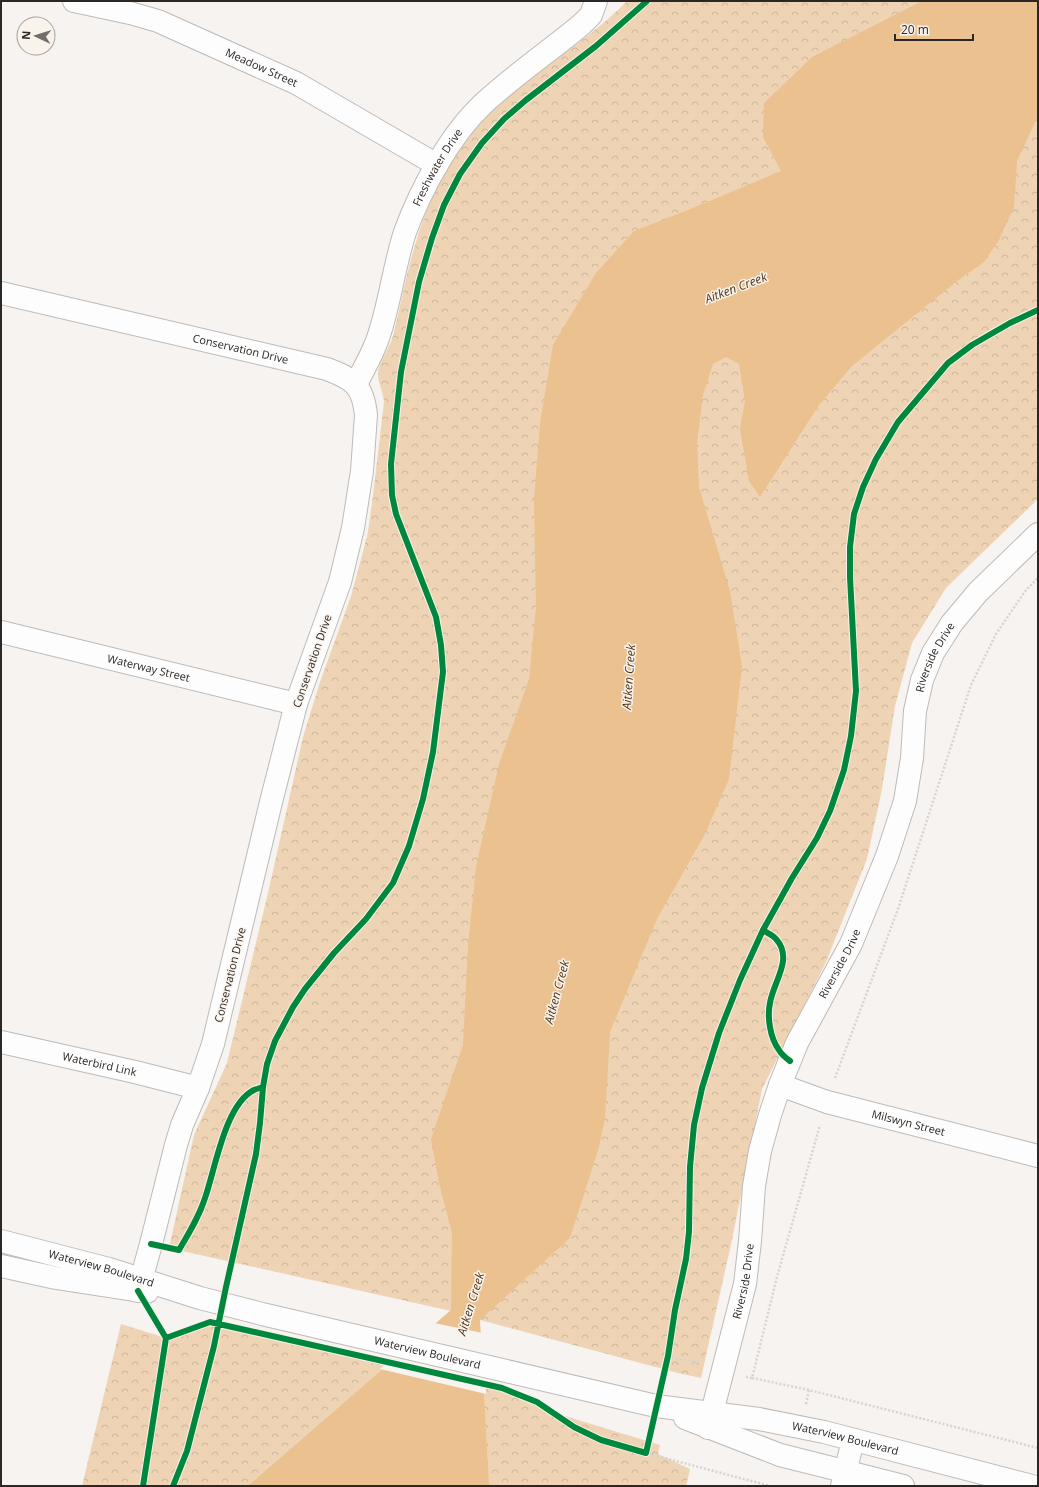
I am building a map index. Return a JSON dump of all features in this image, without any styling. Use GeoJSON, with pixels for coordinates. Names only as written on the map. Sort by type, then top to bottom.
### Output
{"type":"FeatureCollection","features":[{"type":"Feature","properties":{"kind":"street","name":"Meadow Street"},"geometry":{"type":"LineString","coordinates":[[74,1],[158,21],[296,83],[437,165]]}},
{"type":"Feature","properties":{"kind":"street","name":"Freshwater Drive"},"geometry":{"type":"LineString","coordinates":[[356,384],[379,335],[404,235],[421,195],[437,165],[454,139],[482,104],[582,24],[591,15],[596,1]]}},
{"type":"Feature","properties":{"kind":"street","name":"Conservation Drive"},"geometry":{"type":"LineString","coordinates":[[1,293],[327,369],[346,376],[356,384],[363,397],[366,415],[362,471],[353,528],[340,582],[296,704],[213,1044],[198,1088],[178,1138],[139,1285]]}},
{"type":"Feature","properties":{"kind":"street","name":"Riverside Drive"},"geometry":{"type":"LineString","coordinates":[[709,1421],[745,1284],[754,1186],[760,1151],[770,1115],[780,1085],[797,1044],[851,944],[887,856],[905,801],[912,758],[916,711],[922,680],[933,653],[952,623],[978,592],[1038,534]]}},
{"type":"Feature","properties":{"kind":"street","name":"Waterway Street"},"geometry":{"type":"LineString","coordinates":[[1,632],[296,704]]}},
{"type":"Feature","properties":{"kind":"street","name":"Waterbird Link"},"geometry":{"type":"LineString","coordinates":[[1,1042],[135,1072],[198,1088]]}},
{"type":"Feature","properties":{"kind":"street","name":"Milswyn Street"},"geometry":{"type":"LineString","coordinates":[[780,1085],[827,1102],[1038,1156]]}},
{"type":"Feature","properties":{"kind":"street","name":"Waterview Boulevard"},"geometry":{"type":"LineString","coordinates":[[1,1241],[71,1258],[139,1285]]}},
{"type":"Feature","properties":{"kind":"street","name":"Waterview Boulevard"},"geometry":{"type":"LineString","coordinates":[[1,1266],[56,1278],[139,1285],[200,1298],[262,1314],[656,1406],[709,1421],[780,1455],[844,1479],[903,1486]]}},
{"type":"Feature","properties":{"kind":"street","name":"Waterview Boulevard"},"geometry":{"type":"LineString","coordinates":[[709,1421],[759,1419],[824,1432],[1032,1486]]}},
{"type":"Feature","properties":{"kind":"street"},"geometry":{"type":"LineString","coordinates":[[844,1479],[853,1440]]}},
{"type":"Feature","properties":{"kind":"path"},"geometry":{"type":"LineString","coordinates":[[752,1378],[777,1277],[808,1163],[827,1102],[898,909],[971,685],[996,634],[1026,590],[1038,578]]}},
{"type":"Feature","properties":{"kind":"path"},"geometry":{"type":"LineString","coordinates":[[666,1363],[669,1348]]}},
{"type":"Feature","properties":{"kind":"path"},"geometry":{"type":"LineString","coordinates":[[668,1356],[1038,1448]]}},
{"type":"Feature","properties":{"kind":"path"},"geometry":{"type":"LineString","coordinates":[[645,1456],[647,1446]]}},
{"type":"Feature","properties":{"kind":"path"},"geometry":{"type":"LineString","coordinates":[[638,1451],[645,1456],[770,1486]]}},
{"type":"Feature","properties":{"kind":"green space"},"geometry":{"type":"Polygon","coordinates":[[[627,1],[1038,1],[1038,499],[946,588],[912,643],[895,706],[882,789],[867,859],[826,962],[762,1089],[732,1240],[701,1378],[451,1311],[169,1248],[194,1135],[227,1063],[268,893],[303,737],[320,682],[351,596],[368,532],[384,402],[378,373],[380,364],[393,336],[409,265],[423,221],[441,180],[465,142],[479,125],[525,82],[585,38],[627,1]]]}},
{"type":"Feature","properties":{"kind":"green space"},"geometry":{"type":"Polygon","coordinates":[[[210,1322],[502,1388],[537,1402],[555,1413],[660,1445],[658,1454],[690,1469],[686,1486],[82,1486],[121,1324],[166,1338],[210,1322]]]}},
{"type":"Feature","properties":{"kind":"water","name":"Aitken Creek"},"geometry":{"type":"Polygon","coordinates":[[[922,1],[1038,1],[1038,116],[1017,161],[1014,207],[999,240],[984,262],[957,281],[852,366],[819,405],[760,497],[749,481],[740,429],[745,401],[739,364],[726,357],[713,364],[703,395],[697,443],[699,487],[730,591],[742,666],[729,779],[705,834],[657,919],[610,1032],[605,1119],[599,1147],[570,1238],[480,1320],[489,1486],[248,1486],[451,1310],[452,1233],[439,1183],[431,1139],[463,1045],[468,946],[476,867],[499,764],[529,679],[536,607],[534,500],[540,423],[553,345],[596,273],[634,231],[781,171],[763,137],[764,103],[812,57],[922,1]]]}},
{"type":"Feature","properties":{"kind":"pier"},"geometry":{"type":"Polygon","coordinates":[[[434,1323],[483,1333],[486,1394],[380,1369],[434,1323]]]}},
{"type":"Feature","properties":{"kind":"cycle path"},"geometry":{"type":"LineString","coordinates":[[173,1486],[187,1451],[214,1346],[256,1154],[263,1087],[267,1064],[275,1041],[293,1007],[305,989],[334,953],[366,919],[393,883],[409,846],[423,799],[433,752],[443,672],[441,645],[436,617],[396,514],[392,495],[391,464],[401,372],[419,282],[432,238],[444,205],[460,174],[482,143],[504,119],[526,100],[596,46],[647,1]]}},
{"type":"Feature","properties":{"kind":"cycle path"},"geometry":{"type":"LineString","coordinates":[[166,1338],[210,1322],[502,1388],[537,1402],[574,1427],[601,1440],[646,1453],[668,1356],[675,1310],[686,1259],[689,1232],[690,1167],[694,1125],[702,1088],[719,1033],[740,980],[763,930],[792,878],[817,838],[830,811],[844,770],[851,736],[856,691],[850,577],[850,547],[854,514],[863,487],[876,459],[898,422],[948,363],[972,345],[1010,323],[1038,310]]}},
{"type":"Feature","properties":{"kind":"cycle path"},"geometry":{"type":"LineString","coordinates":[[763,930],[776,939],[783,954],[781,971],[770,1003],[769,1021],[773,1040],[781,1053],[790,1061]]}},
{"type":"Feature","properties":{"kind":"cycle path"},"geometry":{"type":"LineString","coordinates":[[151,1244],[179,1250],[194,1225],[203,1205],[228,1123],[244,1098],[254,1090],[263,1087]]}},
{"type":"Feature","properties":{"kind":"cycle path"},"geometry":{"type":"LineString","coordinates":[[138,1291],[166,1338],[143,1486]]}}]}
